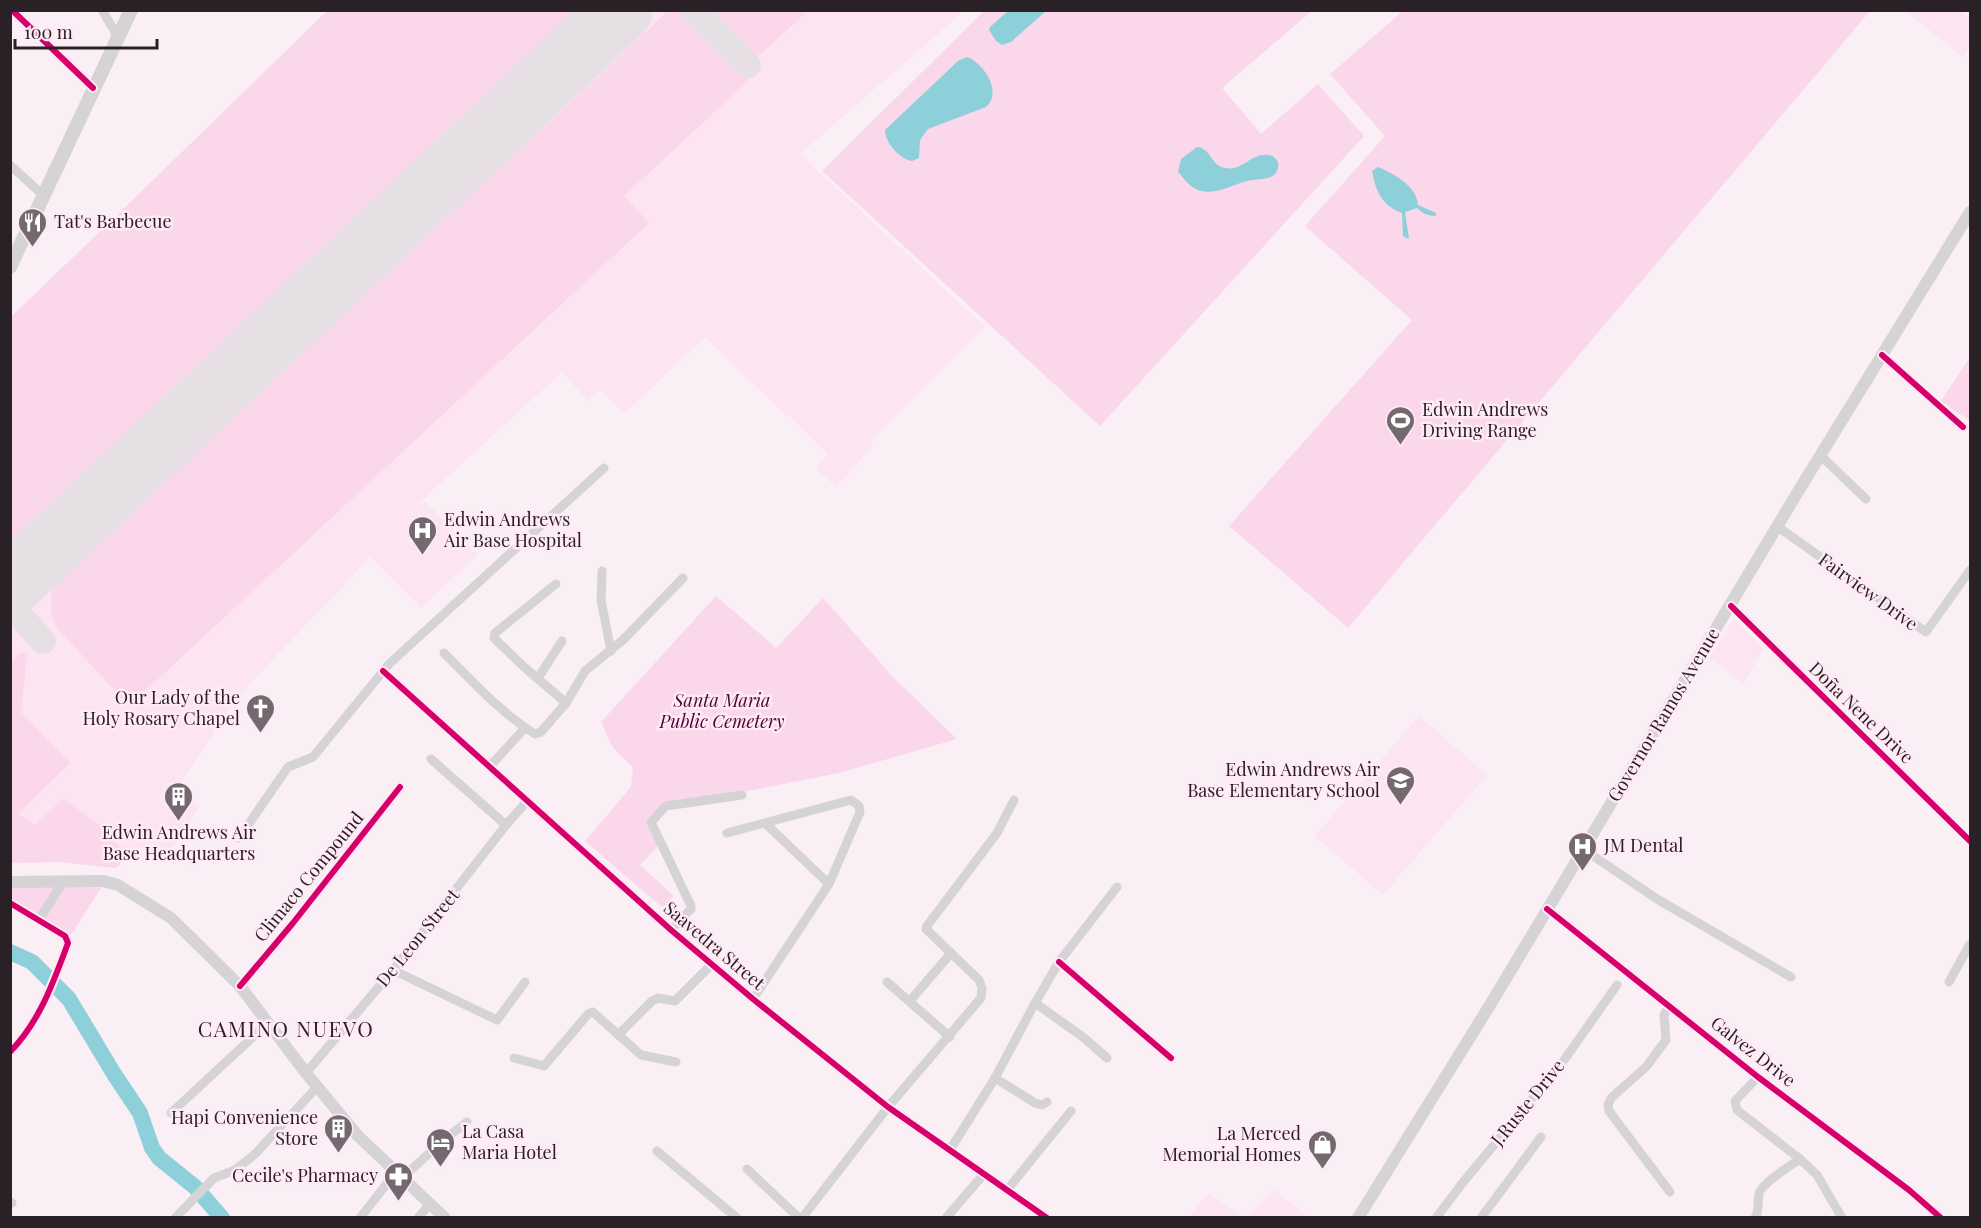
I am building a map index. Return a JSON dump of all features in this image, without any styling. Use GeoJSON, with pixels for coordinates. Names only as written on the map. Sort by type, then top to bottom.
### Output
{"type":"FeatureCollection","features":[{"type":"Feature","properties":{"kind":"main road"},"geometry":{"type":"LineString","coordinates":[[10,267],[131,10]]}},
{"type":"Feature","properties":{"kind":"main road","name":"Governor Ramos Avenue"},"geometry":{"type":"LineString","coordinates":[[1358,1218],[1490,1005],[1882,355],[1971,212]]}},
{"type":"Feature","properties":{"kind":"main road"},"geometry":{"type":"LineString","coordinates":[[10,882],[103,881],[118,885],[171,918],[240,986],[317,1087],[358,1136],[445,1218]]}},
{"type":"Feature","properties":{"kind":"street"},"geometry":{"type":"LineString","coordinates":[[12,10],[93,88]]}},
{"type":"Feature","properties":{"kind":"street"},"geometry":{"type":"LineString","coordinates":[[102,10],[118,37]]}},
{"type":"Feature","properties":{"kind":"street"},"geometry":{"type":"LineString","coordinates":[[10,165],[44,196]]}},
{"type":"Feature","properties":{"kind":"street"},"geometry":{"type":"LineString","coordinates":[[1882,355],[1962,427]]}},
{"type":"Feature","properties":{"kind":"street"},"geometry":{"type":"LineString","coordinates":[[1821,456],[1866,499]]}},
{"type":"Feature","properties":{"kind":"street"},"geometry":{"type":"LineString","coordinates":[[239,838],[288,767],[313,757],[389,664],[604,468]]}},
{"type":"Feature","properties":{"kind":"street","name":"Fairview Drive"},"geometry":{"type":"LineString","coordinates":[[1778,527],[1926,632],[1971,570]]}},
{"type":"Feature","properties":{"kind":"street"},"geometry":{"type":"LineString","coordinates":[[602,571],[601,600],[611,651]]}},
{"type":"Feature","properties":{"kind":"street"},"geometry":{"type":"LineString","coordinates":[[444,653],[484,692],[535,734],[541,732],[566,703],[585,671],[611,651],[683,578]]}},
{"type":"Feature","properties":{"kind":"street"},"geometry":{"type":"LineString","coordinates":[[556,584],[494,635],[494,638],[566,703]]}},
{"type":"Feature","properties":{"kind":"street","name":"Doña Nene Drive"},"geometry":{"type":"LineString","coordinates":[[1731,606],[1971,841]]}},
{"type":"Feature","properties":{"kind":"street"},"geometry":{"type":"LineString","coordinates":[[538,678],[562,641]]}},
{"type":"Feature","properties":{"kind":"street","name":"Saavedra Street"},"geometry":{"type":"LineString","coordinates":[[383,672],[671,930],[753,999],[888,1107],[1047,1218]]}},
{"type":"Feature","properties":{"kind":"street"},"geometry":{"type":"LineString","coordinates":[[490,766],[525,728]]}},
{"type":"Feature","properties":{"kind":"street"},"geometry":{"type":"LineString","coordinates":[[431,759],[506,825]]}},
{"type":"Feature","properties":{"kind":"street","name":"Climaco Compound"},"geometry":{"type":"LineString","coordinates":[[240,986],[293,923],[400,787]]}},
{"type":"Feature","properties":{"kind":"street"},"geometry":{"type":"LineString","coordinates":[[671,930],[692,906],[651,822],[666,806],[742,795]]}},
{"type":"Feature","properties":{"kind":"street"},"geometry":{"type":"LineString","coordinates":[[727,833],[851,800],[860,806],[860,812],[829,884],[753,999]]}},
{"type":"Feature","properties":{"kind":"street"},"geometry":{"type":"LineString","coordinates":[[747,1169],[801,1218],[888,1107],[981,998],[982,988],[979,980],[928,933],[927,926],[997,833],[1014,800]]}},
{"type":"Feature","properties":{"kind":"street","name":"De Leon Street"},"geometry":{"type":"LineString","coordinates":[[306,1073],[393,970],[527,801]]}},
{"type":"Feature","properties":{"kind":"street"},"geometry":{"type":"LineString","coordinates":[[766,824],[829,884]]}},
{"type":"Feature","properties":{"kind":"street"},"geometry":{"type":"LineString","coordinates":[[1583,849],[1658,899],[1791,977]]}},
{"type":"Feature","properties":{"kind":"street"},"geometry":{"type":"LineString","coordinates":[[39,920],[64,880]]}},
{"type":"Feature","properties":{"kind":"street"},"geometry":{"type":"LineString","coordinates":[[950,1150],[995,1078],[1059,962],[1117,887]]}},
{"type":"Feature","properties":{"kind":"street"},"geometry":{"type":"LineString","coordinates":[[10,903],[65,936],[68,943],[41,1010],[23,1039],[10,1052]]}},
{"type":"Feature","properties":{"kind":"street","name":"Galvez Drive"},"geometry":{"type":"LineString","coordinates":[[1547,909],[1758,1077],[1900,1184],[1941,1218]]}},
{"type":"Feature","properties":{"kind":"street"},"geometry":{"type":"LineString","coordinates":[[1949,982],[1971,944]]}},
{"type":"Feature","properties":{"kind":"street"},"geometry":{"type":"LineString","coordinates":[[910,1001],[951,953]]}},
{"type":"Feature","properties":{"kind":"street"},"geometry":{"type":"LineString","coordinates":[[1059,962],[1171,1058]]}},
{"type":"Feature","properties":{"kind":"street"},"geometry":{"type":"LineString","coordinates":[[618,1035],[658,998],[675,1001],[712,964]]}},
{"type":"Feature","properties":{"kind":"street"},"geometry":{"type":"LineString","coordinates":[[393,970],[497,1020],[525,982]]}},
{"type":"Feature","properties":{"kind":"street"},"geometry":{"type":"LineString","coordinates":[[887,982],[950,1037]]}},
{"type":"Feature","properties":{"kind":"street","name":"J.Ruste Drive"},"geometry":{"type":"LineString","coordinates":[[1436,1218],[1562,1063],[1617,985]]}},
{"type":"Feature","properties":{"kind":"street"},"geometry":{"type":"LineString","coordinates":[[1035,1002],[1083,1036],[1107,1058]]}},
{"type":"Feature","properties":{"kind":"street"},"geometry":{"type":"LineString","coordinates":[[1669,1006],[1664,1015],[1666,1040],[1646,1066],[1611,1098],[1608,1105],[1609,1110],[1670,1192]]}},
{"type":"Feature","properties":{"kind":"street"},"geometry":{"type":"LineString","coordinates":[[514,1058],[544,1066],[593,1012],[641,1055],[676,1062]]}},
{"type":"Feature","properties":{"kind":"street"},"geometry":{"type":"LineString","coordinates":[[171,1113],[269,1022]]}},
{"type":"Feature","properties":{"kind":"street"},"geometry":{"type":"LineString","coordinates":[[1758,1077],[1735,1101],[1734,1106],[1800,1159],[1824,1184],[1842,1218]]}},
{"type":"Feature","properties":{"kind":"street"},"geometry":{"type":"LineString","coordinates":[[995,1078],[1035,1103],[1042,1105],[1047,1102]]}},
{"type":"Feature","properties":{"kind":"street"},"geometry":{"type":"LineString","coordinates":[[175,1218],[214,1178],[236,1170],[245,1163],[317,1087]]}},
{"type":"Feature","properties":{"kind":"street"},"geometry":{"type":"LineString","coordinates":[[1007,1190],[1071,1111]]}},
{"type":"Feature","properties":{"kind":"street"},"geometry":{"type":"LineString","coordinates":[[360,1218],[399,1175],[467,1122]]}},
{"type":"Feature","properties":{"kind":"street"},"geometry":{"type":"LineString","coordinates":[[1481,1218],[1541,1137]]}},
{"type":"Feature","properties":{"kind":"street"},"geometry":{"type":"LineString","coordinates":[[657,1151],[736,1218]]}},
{"type":"Feature","properties":{"kind":"street"},"geometry":{"type":"LineString","coordinates":[[1755,1218],[1759,1211],[1759,1195],[1762,1188],[1800,1159]]}},
{"type":"Feature","properties":{"kind":"street"},"geometry":{"type":"LineString","coordinates":[[946,1218],[983,1175]]}},
{"type":"Feature","properties":{"kind":"street"},"geometry":{"type":"LineString","coordinates":[[417,1218],[430,1204]]}},
{"type":"Feature","properties":{"kind":"shaded area"},"geometry":{"type":"Polygon","coordinates":[[[328,11],[964,11],[800,154],[985,327],[871,441],[874,444],[836,487],[816,468],[828,454],[705,337],[624,414],[601,390],[588,401],[562,372],[431,492],[397,527],[425,501],[477,555],[421,608],[370,556],[251,682],[220,722],[176,792],[199,807],[164,862],[140,847],[134,856],[131,854],[116,868],[61,862],[11,863],[11,317],[328,11]]]}},
{"type":"Feature","properties":{"kind":"shaded area"},"geometry":{"type":"Polygon","coordinates":[[[1906,11],[1961,11],[1970,18],[1970,48],[1963,57],[1906,11]]]}},
{"type":"Feature","properties":{"kind":"shaded area"},"geometry":{"type":"Polygon","coordinates":[[[1734,619],[1764,649],[1743,683],[1709,658],[1734,619]]]}},
{"type":"Feature","properties":{"kind":"shaded area","name":"Edwin Andrews Air Base Elementary School"},"geometry":{"type":"Polygon","coordinates":[[[1419,716],[1487,775],[1383,895],[1315,836],[1419,716]]]}},
{"type":"Feature","properties":{"kind":"shaded area"},"geometry":{"type":"Polygon","coordinates":[[[1274,1190],[1308,1217],[1246,1217],[1274,1190]]]}},
{"type":"Feature","properties":{"kind":"shaded area"},"geometry":{"type":"Polygon","coordinates":[[[1209,1193],[1241,1217],[1189,1217],[1209,1193]]]}},
{"type":"Feature","properties":{"kind":"green space"},"geometry":{"type":"Polygon","coordinates":[[[328,10],[579,11],[11,547],[11,317],[328,10]]]}},
{"type":"Feature","properties":{"kind":"green space"},"geometry":{"type":"Polygon","coordinates":[[[668,11],[684,11],[749,80],[624,196],[649,223],[129,706],[57,628],[51,609],[52,588],[668,11]]]}},
{"type":"Feature","properties":{"kind":"green space"},"geometry":{"type":"Polygon","coordinates":[[[705,11],[808,11],[761,54],[751,55],[705,11]]]}},
{"type":"Feature","properties":{"kind":"green space"},"geometry":{"type":"Polygon","coordinates":[[[984,11],[1312,11],[1222,88],[1261,134],[1318,84],[1364,136],[1100,426],[822,171],[984,11]]]}},
{"type":"Feature","properties":{"kind":"green space"},"geometry":{"type":"Polygon","coordinates":[[[1403,11],[1870,11],[1348,628],[1229,526],[1412,320],[1305,226],[1385,136],[1330,74],[1403,11]]]}},
{"type":"Feature","properties":{"kind":"green space"},"geometry":{"type":"Polygon","coordinates":[[[1970,357],[1970,421],[1941,401],[1970,357]]]}},
{"type":"Feature","properties":{"kind":"green space","name":"Santa Maria Public Cemetery"},"geometry":{"type":"Polygon","coordinates":[[[716,596],[776,648],[823,598],[893,677],[957,739],[839,773],[733,794],[665,802],[648,822],[659,845],[640,865],[674,896],[662,907],[585,841],[631,787],[633,767],[613,748],[601,722],[716,596]]]}},
{"type":"Feature","properties":{"kind":"green space"},"geometry":{"type":"Polygon","coordinates":[[[22,652],[27,655],[21,712],[70,763],[18,814],[35,825],[63,799],[108,831],[105,837],[131,854],[116,868],[61,862],[11,863],[11,661],[22,652]]]}},
{"type":"Feature","properties":{"kind":"green space"},"geometry":{"type":"Polygon","coordinates":[[[58,885],[37,917],[11,900],[10,887],[58,885]]]}},
{"type":"Feature","properties":{"kind":"green space"},"geometry":{"type":"Polygon","coordinates":[[[64,886],[101,888],[71,935],[42,920],[64,886]]]}},
{"type":"Feature","properties":{"kind":"water"},"geometry":{"type":"Polygon","coordinates":[[[1008,11],[1046,11],[1011,42],[1002,45],[996,41],[989,30],[1008,11]]]}},
{"type":"Feature","properties":{"kind":"water"},"geometry":{"type":"Polygon","coordinates":[[[967,57],[980,65],[989,79],[993,94],[991,101],[986,107],[928,129],[920,140],[919,158],[912,161],[907,160],[890,145],[885,130],[958,61],[967,57]]]}},
{"type":"Feature","properties":{"kind":"water"},"geometry":{"type":"Polygon","coordinates":[[[1197,147],[1205,150],[1220,167],[1237,167],[1260,155],[1266,155],[1272,156],[1278,162],[1278,168],[1274,175],[1268,178],[1247,181],[1217,191],[1204,192],[1189,185],[1178,172],[1181,159],[1197,147]]]}},
{"type":"Feature","properties":{"kind":"water"},"geometry":{"type":"Polygon","coordinates":[[[1378,167],[1409,186],[1417,198],[1418,205],[1436,213],[1436,216],[1428,215],[1417,208],[1405,212],[1409,239],[1403,236],[1402,213],[1384,201],[1375,185],[1372,171],[1378,167]]]}},
{"type":"Feature","properties":{"kind":"waterway"},"geometry":{"type":"LineString","coordinates":[[10,952],[32,962],[69,999],[140,1113],[152,1148],[159,1158],[195,1187],[222,1218]]}},
{"type":"Feature","properties":{"kind":"taxiway"},"geometry":{"type":"LineString","coordinates":[[694,10],[748,65]]}},
{"type":"Feature","properties":{"kind":"taxiway"},"geometry":{"type":"LineString","coordinates":[[10,605],[43,641]]}},
{"type":"Feature","properties":{"kind":"runway"},"geometry":{"type":"LineString","coordinates":[[10,585],[621,10]]}},
{"type":"Feature","properties":{"kind":"cycle path"},"geometry":{"type":"LineString","coordinates":[[12,10],[93,88]]}},
{"type":"Feature","properties":{"kind":"cycle path"},"geometry":{"type":"LineString","coordinates":[[1882,355],[1963,427]]}},
{"type":"Feature","properties":{"kind":"cycle path"},"geometry":{"type":"LineString","coordinates":[[1731,606],[1970,841]]}},
{"type":"Feature","properties":{"kind":"cycle path"},"geometry":{"type":"LineString","coordinates":[[383,671],[671,930],[753,999],[888,1107],[1047,1218]]}},
{"type":"Feature","properties":{"kind":"cycle path"},"geometry":{"type":"LineString","coordinates":[[240,986],[293,923],[400,787]]}},
{"type":"Feature","properties":{"kind":"cycle path"},"geometry":{"type":"LineString","coordinates":[[10,903],[65,936],[68,943],[38,1014],[30,1028],[10,1052]]}},
{"type":"Feature","properties":{"kind":"cycle path"},"geometry":{"type":"LineString","coordinates":[[1547,909],[1758,1077],[1909,1190],[1941,1218]]}},
{"type":"Feature","properties":{"kind":"cycle path"},"geometry":{"type":"LineString","coordinates":[[1059,962],[1171,1058]]}},
{"type":"Feature","properties":{"kind":"place","name":"Tat's Barbecue"},"geometry":{"type":"Point","coordinates":[33,248]}},
{"type":"Feature","properties":{"kind":"place","name":"Edwin Andrews Driving Range"},"geometry":{"type":"Point","coordinates":[1401,446]}},
{"type":"Feature","properties":{"kind":"place","name":"Edwin Andrews Air Base Hospital"},"geometry":{"type":"Point","coordinates":[423,556]}},
{"type":"Feature","properties":{"kind":"place","name":"Our Lady of the Holy Rosary Chapel"},"geometry":{"type":"Point","coordinates":[261,734]}},
{"type":"Feature","properties":{"kind":"place","name":"Edwin Andrews Air Base Elementary School"},"geometry":{"type":"Point","coordinates":[1401,806]}},
{"type":"Feature","properties":{"kind":"place","name":"Edwin Andrews Air Base Headquarters"},"geometry":{"type":"Point","coordinates":[179,822]}},
{"type":"Feature","properties":{"kind":"place","name":"JM Dental"},"geometry":{"type":"Point","coordinates":[1583,872]}},
{"type":"Feature","properties":{"kind":"place","name":"Hapi Convenience Store"},"geometry":{"type":"Point","coordinates":[339,1154]}},
{"type":"Feature","properties":{"kind":"place","name":"La Casa Maria Hotel"},"geometry":{"type":"Point","coordinates":[441,1168]}},
{"type":"Feature","properties":{"kind":"place","name":"La Merced Memorial Homes"},"geometry":{"type":"Point","coordinates":[1322,1170]}},
{"type":"Feature","properties":{"kind":"place","name":"Cecile's Pharmacy"},"geometry":{"type":"Point","coordinates":[399,1202]}},
{"type":"Feature","properties":{"kind":"district","name":"CAMINO NUEVO"},"geometry":{"type":"Point","coordinates":[286,1030]}}]}
